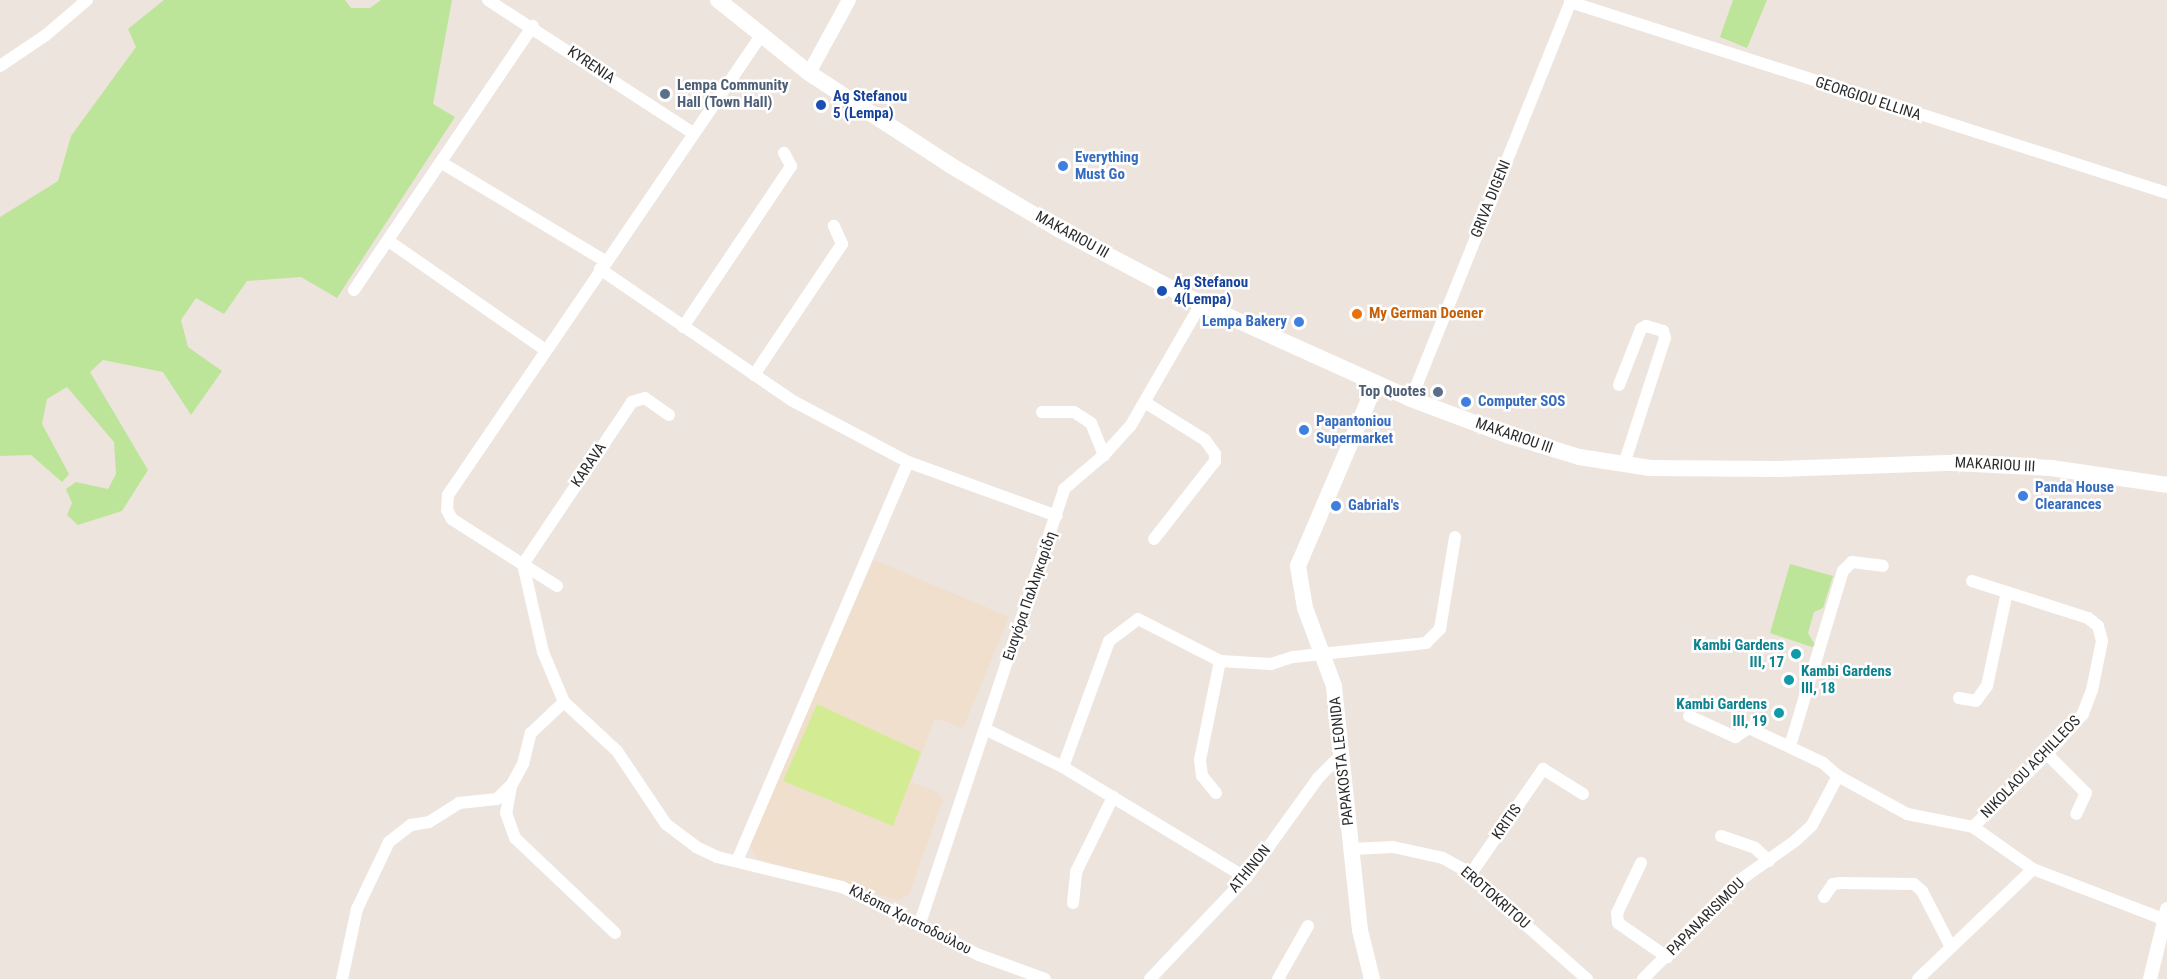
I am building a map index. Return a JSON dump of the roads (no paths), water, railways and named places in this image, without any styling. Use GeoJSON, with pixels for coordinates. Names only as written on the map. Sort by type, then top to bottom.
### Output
{"type":"FeatureCollection","features":[{"type":"Feature","properties":{"kind":"main road","name":"MAKARIOU III"},"geometry":{"type":"LineString","coordinates":[[718,0],[760,37],[809,73],[950,165],[1060,230],[1201,304],[1411,399],[1507,435],[1579,457],[1624,464],[1700,470],[1963,463],[2051,468],[2167,485]]}},
{"type":"Feature","properties":{"kind":"main road","name":"PAPAKOSTA LEONIDA"},"geometry":{"type":"LineString","coordinates":[[1372,979],[1360,930],[1334,686],[1300,593],[1298,566],[1376,383]]}},
{"type":"Feature","properties":{"kind":"street"},"geometry":{"type":"LineString","coordinates":[[0,66],[46,35],[87,0]]}},
{"type":"Feature","properties":{"kind":"street","name":"KYRENIA"},"geometry":{"type":"LineString","coordinates":[[488,0],[533,26],[693,133]]}},
{"type":"Feature","properties":{"kind":"street"},"geometry":{"type":"LineString","coordinates":[[809,73],[849,0]]}},
{"type":"Feature","properties":{"kind":"street","name":"GEORGIOU ELLINA"},"geometry":{"type":"LineString","coordinates":[[1570,1],[2167,193]]}},
{"type":"Feature","properties":{"kind":"street","name":"GRIVA DIGENI"},"geometry":{"type":"LineString","coordinates":[[1411,399],[1570,1]]}},
{"type":"Feature","properties":{"kind":"street"},"geometry":{"type":"LineString","coordinates":[[354,290],[390,242],[533,26]]}},
{"type":"Feature","properties":{"kind":"street"},"geometry":{"type":"LineString","coordinates":[[557,586],[452,519],[447,510],[448,495],[544,349],[760,37]]}},
{"type":"Feature","properties":{"kind":"street"},"geometry":{"type":"LineString","coordinates":[[683,327],[790,166],[784,153]]}},
{"type":"Feature","properties":{"kind":"street"},"geometry":{"type":"LineString","coordinates":[[442,163],[602,265],[683,327],[791,400],[908,462],[1057,516]]}},
{"type":"Feature","properties":{"kind":"street"},"geometry":{"type":"LineString","coordinates":[[754,375],[842,244],[834,226]]}},
{"type":"Feature","properties":{"kind":"street"},"geometry":{"type":"LineString","coordinates":[[390,242],[544,349]]}},
{"type":"Feature","properties":{"kind":"street","name":"Ευαγόρα Παλληκαρίδη"},"geometry":{"type":"LineString","coordinates":[[920,923],[1057,516],[1064,489],[1104,455],[1146,403],[1201,304]]}},
{"type":"Feature","properties":{"kind":"street"},"geometry":{"type":"LineString","coordinates":[[1619,385],[1641,329],[1646,326],[1663,331],[1665,338],[1624,464]]}},
{"type":"Feature","properties":{"kind":"street","name":"KARAVA"},"geometry":{"type":"LineString","coordinates":[[523,564],[632,402],[645,398],[669,415]]}},
{"type":"Feature","properties":{"kind":"street"},"geometry":{"type":"LineString","coordinates":[[1146,403],[1205,440],[1215,454],[1215,461],[1154,539]]}},
{"type":"Feature","properties":{"kind":"street"},"geometry":{"type":"LineString","coordinates":[[1042,412],[1074,412],[1091,423],[1104,455]]}},
{"type":"Feature","properties":{"kind":"street"},"geometry":{"type":"LineString","coordinates":[[737,861],[908,462]]}},
{"type":"Feature","properties":{"kind":"street"},"geometry":{"type":"LineString","coordinates":[[1062,767],[1109,641],[1138,619],[1220,661],[1270,664],[1321,654],[1431,641],[1440,629],[1455,537]]}},
{"type":"Feature","properties":{"kind":"street"},"geometry":{"type":"LineString","coordinates":[[1790,746],[1843,571],[1852,562],[1883,566]]}},
{"type":"Feature","properties":{"kind":"street"},"geometry":{"type":"LineString","coordinates":[[523,564],[543,652],[564,702],[531,733],[530,748],[512,784],[506,813],[514,838],[615,933]]}},
{"type":"Feature","properties":{"kind":"street","name":"NIKOLAOU ACHILLEOS"},"geometry":{"type":"LineString","coordinates":[[1972,581],[2088,618],[2100,633],[2088,704],[2048,754],[1973,827]]}},
{"type":"Feature","properties":{"kind":"street"},"geometry":{"type":"LineString","coordinates":[[1959,698],[1976,701],[1987,686],[2007,592]]}},
{"type":"Feature","properties":{"kind":"street"},"geometry":{"type":"LineString","coordinates":[[1216,793],[1202,776],[1200,760],[1220,661]]}},
{"type":"Feature","properties":{"kind":"street","name":"Κλέοπα Χριστοδούλου"},"geometry":{"type":"LineString","coordinates":[[564,702],[617,752],[666,824],[696,847],[737,861],[842,887],[920,923],[979,955],[1045,979]]}},
{"type":"Feature","properties":{"kind":"street"},"geometry":{"type":"LineString","coordinates":[[1689,716],[1735,737],[1749,728],[1824,763],[1838,776],[1907,814],[1973,827],[2033,869],[2165,914],[2150,979]]}},
{"type":"Feature","properties":{"kind":"street"},"geometry":{"type":"LineString","coordinates":[[985,729],[1062,767],[1246,878]]}},
{"type":"Feature","properties":{"kind":"street","name":"ATHINON"},"geometry":{"type":"LineString","coordinates":[[1150,979],[1246,878],[1318,778],[1342,753]]}},
{"type":"Feature","properties":{"kind":"street"},"geometry":{"type":"LineString","coordinates":[[2048,754],[2086,793],[2076,814]]}},
{"type":"Feature","properties":{"kind":"street","name":"KRITIS"},"geometry":{"type":"LineString","coordinates":[[1470,875],[1544,769],[1583,794]]}},
{"type":"Feature","properties":{"kind":"street","name":"PAPANARISIMOU"},"geometry":{"type":"LineString","coordinates":[[1643,979],[1743,878],[1769,861],[1812,825],[1838,776]]}},
{"type":"Feature","properties":{"kind":"street"},"geometry":{"type":"LineString","coordinates":[[342,979],[357,909],[389,842],[411,825],[429,822],[459,803],[497,799],[512,784]]}},
{"type":"Feature","properties":{"kind":"street"},"geometry":{"type":"LineString","coordinates":[[1073,903],[1076,872],[1113,797]]}},
{"type":"Feature","properties":{"kind":"street"},"geometry":{"type":"LineString","coordinates":[[1721,836],[1755,848],[1769,861]]}},
{"type":"Feature","properties":{"kind":"street","name":"EROTOKRITOU"},"geometry":{"type":"LineString","coordinates":[[1352,849],[1393,847],[1428,852],[1470,875],[1587,979]]}},
{"type":"Feature","properties":{"kind":"street"},"geometry":{"type":"LineString","coordinates":[[1641,863],[1617,914],[1618,923],[1667,957]]}},
{"type":"Feature","properties":{"kind":"street"},"geometry":{"type":"LineString","coordinates":[[1918,979],[1950,945],[2033,869]]}},
{"type":"Feature","properties":{"kind":"street"},"geometry":{"type":"LineString","coordinates":[[1824,897],[1833,884],[1914,884],[1922,891],[1950,945]]}},
{"type":"Feature","properties":{"kind":"street"},"geometry":{"type":"LineString","coordinates":[[1278,979],[1308,926]]}},
{"type":"Feature","properties":{"kind":"place","name":"Lempa Community Hall (Town Hall)"},"geometry":{"type":"Point","coordinates":[665,94]}},
{"type":"Feature","properties":{"kind":"place","name":"Ag Stefanou 5 (Lempa)"},"geometry":{"type":"Point","coordinates":[821,105]}},
{"type":"Feature","properties":{"kind":"place","name":"Everything Must Go"},"geometry":{"type":"Point","coordinates":[1063,166]}},
{"type":"Feature","properties":{"kind":"place","name":"Ag Stefanou 4(Lempa)"},"geometry":{"type":"Point","coordinates":[1162,291]}},
{"type":"Feature","properties":{"kind":"place","name":"My German Doener"},"geometry":{"type":"Point","coordinates":[1357,314]}},
{"type":"Feature","properties":{"kind":"place","name":"Lempa Bakery"},"geometry":{"type":"Point","coordinates":[1299,322]}},
{"type":"Feature","properties":{"kind":"place","name":"Top Quotes"},"geometry":{"type":"Point","coordinates":[1438,392]}},
{"type":"Feature","properties":{"kind":"place","name":"Computer SOS"},"geometry":{"type":"Point","coordinates":[1466,402]}},
{"type":"Feature","properties":{"kind":"place","name":"Papantoniou Supermarket"},"geometry":{"type":"Point","coordinates":[1304,430]}},
{"type":"Feature","properties":{"kind":"place","name":"Panda House Clearances"},"geometry":{"type":"Point","coordinates":[2023,496]}},
{"type":"Feature","properties":{"kind":"place","name":"Gabrial's"},"geometry":{"type":"Point","coordinates":[1336,506]}},
{"type":"Feature","properties":{"kind":"place","name":"Kambi Gardens III, 17"},"geometry":{"type":"Point","coordinates":[1796,654]}},
{"type":"Feature","properties":{"kind":"place","name":"Kambi Gardens III, 18"},"geometry":{"type":"Point","coordinates":[1789,680]}},
{"type":"Feature","properties":{"kind":"place","name":"Kambi Gardens III, 19"},"geometry":{"type":"Point","coordinates":[1779,713]}}]}
